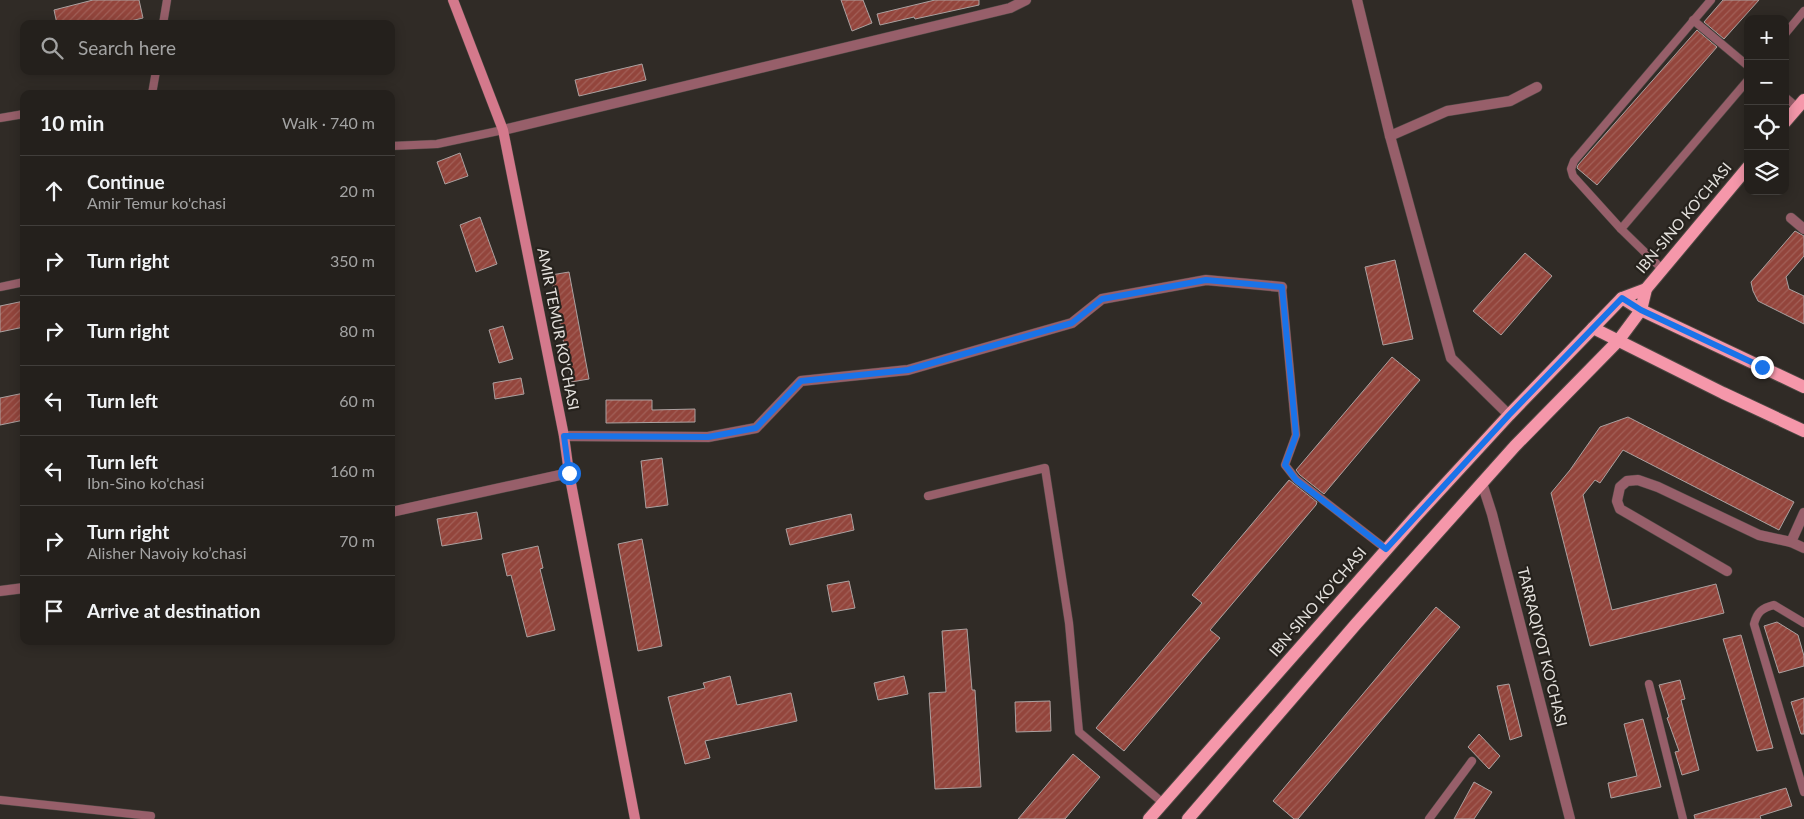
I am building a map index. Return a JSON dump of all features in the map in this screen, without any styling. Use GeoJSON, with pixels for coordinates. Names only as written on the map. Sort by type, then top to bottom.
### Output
{"type":"FeatureCollection","features":[{"type":"Feature","properties":{"kind":"main road","name":"AMIR TEMUR KO'CHASI"},"geometry":{"type":"LineString","coordinates":[[453,0],[503,130],[564,436],[569,473],[635,819]]}},
{"type":"Feature","properties":{"kind":"main road"},"geometry":{"type":"LineString","coordinates":[[1789,118],[1801,104]]}},
{"type":"Feature","properties":{"kind":"main road","name":"IBN-SINO KO'CHASI"},"geometry":{"type":"LineString","coordinates":[[1188,819],[1363,616],[1515,446],[1618,341],[1641,310],[1646,289],[1744,172]]}},
{"type":"Feature","properties":{"kind":"main road","name":"IBN-SINO KO'CHASI"},"geometry":{"type":"LineString","coordinates":[[1149,819],[1386,549],[1509,415],[1622,298],[1646,289]]}},
{"type":"Feature","properties":{"kind":"main road"},"geometry":{"type":"LineString","coordinates":[[1622,298],[1641,310],[1804,387]]}},
{"type":"Feature","properties":{"kind":"main road"},"geometry":{"type":"LineString","coordinates":[[1593,328],[1804,431]]}},
{"type":"Feature","properties":{"kind":"street"},"geometry":{"type":"LineString","coordinates":[[503,130],[1010,8],[1026,0]]}},
{"type":"Feature","properties":{"kind":"street"},"geometry":{"type":"LineString","coordinates":[[1357,0],[1390,136],[1451,358],[1509,415]]}},
{"type":"Feature","properties":{"kind":"street"},"geometry":{"type":"LineString","coordinates":[[1390,136],[1447,111],[1510,101],[1537,87]]}},
{"type":"Feature","properties":{"kind":"street"},"geometry":{"type":"LineString","coordinates":[[1791,218],[1804,229]]}},
{"type":"Feature","properties":{"kind":"street"},"geometry":{"type":"LineString","coordinates":[[564,436],[708,437],[756,428],[801,381],[908,370],[1072,323],[1102,299],[1206,280],[1282,287]]}},
{"type":"Feature","properties":{"kind":"street"},"geometry":{"type":"LineString","coordinates":[[395,511],[569,473]]}},
{"type":"Feature","properties":{"kind":"street"},"geometry":{"type":"LineString","coordinates":[[1727,571],[1620,509],[1617,501],[1620,487],[1626,481],[1638,480],[1658,487],[1759,535],[1791,542],[1804,548]]}},
{"type":"Feature","properties":{"kind":"street","name":"TARRAQIYOT KO'CHASI"},"geometry":{"type":"LineString","coordinates":[[1482,483],[1492,514],[1570,819]]}},
{"type":"Feature","properties":{"kind":"street"},"geometry":{"type":"LineString","coordinates":[[1791,542],[1804,513]]}},
{"type":"Feature","properties":{"kind":"street"},"geometry":{"type":"LineString","coordinates":[[0,591],[20,588]]}},
{"type":"Feature","properties":{"kind":"lane"},"geometry":{"type":"LineString","coordinates":[[164,20],[166,0]]}},
{"type":"Feature","properties":{"kind":"lane"},"geometry":{"type":"LineString","coordinates":[[1662,269],[1621,229],[1573,176],[1571,169],[1574,161],[1711,0]]}},
{"type":"Feature","properties":{"kind":"lane"},"geometry":{"type":"LineString","coordinates":[[1789,29],[1804,11]]}},
{"type":"Feature","properties":{"kind":"lane"},"geometry":{"type":"LineString","coordinates":[[1693,20],[1744,63]]}},
{"type":"Feature","properties":{"kind":"lane"},"geometry":{"type":"LineString","coordinates":[[153,90],[155,75]]}},
{"type":"Feature","properties":{"kind":"lane"},"geometry":{"type":"LineString","coordinates":[[1621,229],[1744,85]]}},
{"type":"Feature","properties":{"kind":"lane"},"geometry":{"type":"LineString","coordinates":[[1789,99],[1801,104]]}},
{"type":"Feature","properties":{"kind":"lane"},"geometry":{"type":"LineString","coordinates":[[0,118],[20,115]]}},
{"type":"Feature","properties":{"kind":"lane"},"geometry":{"type":"LineString","coordinates":[[395,146],[437,144],[503,130]]}},
{"type":"Feature","properties":{"kind":"lane"},"geometry":{"type":"LineString","coordinates":[[0,287],[20,283]]}},
{"type":"Feature","properties":{"kind":"lane"},"geometry":{"type":"LineString","coordinates":[[1282,287],[1296,435],[1285,465],[1296,480],[1386,549]]}},
{"type":"Feature","properties":{"kind":"lane"},"geometry":{"type":"LineString","coordinates":[[928,496],[1045,468],[1069,623],[1079,732],[1163,803]]}},
{"type":"Feature","properties":{"kind":"lane"},"geometry":{"type":"LineString","coordinates":[[1804,623],[1774,605],[1764,607],[1756,615],[1754,624],[1804,792]]}},
{"type":"Feature","properties":{"kind":"lane"},"geometry":{"type":"LineString","coordinates":[[1649,684],[1683,819]]}},
{"type":"Feature","properties":{"kind":"lane"},"geometry":{"type":"LineString","coordinates":[[1429,819],[1472,761]]}},
{"type":"Feature","properties":{"kind":"lane"},"geometry":{"type":"LineString","coordinates":[[0,800],[151,816]]}},
{"type":"Feature","properties":{"kind":"building"},"geometry":{"type":"Polygon","coordinates":[[[93,0],[139,0],[143,18],[135,20],[56,20],[54,10],[93,0]]]}},
{"type":"Feature","properties":{"kind":"building"},"geometry":{"type":"Polygon","coordinates":[[[841,0],[863,0],[872,23],[852,31],[841,0]]]}},
{"type":"Feature","properties":{"kind":"building"},"geometry":{"type":"Polygon","coordinates":[[[935,0],[979,0],[979,5],[880,25],[877,14],[935,0]]]}},
{"type":"Feature","properties":{"kind":"building"},"geometry":{"type":"Polygon","coordinates":[[[1723,0],[1759,0],[1724,39],[1704,22],[1723,0]]]}},
{"type":"Feature","properties":{"kind":"building"},"geometry":{"type":"Polygon","coordinates":[[[1697,30],[1717,47],[1597,185],[1577,168],[1578,165],[1697,30]]]}},
{"type":"Feature","properties":{"kind":"building"},"geometry":{"type":"Polygon","coordinates":[[[642,64],[646,80],[579,96],[575,80],[642,64]]]}},
{"type":"Feature","properties":{"kind":"building"},"geometry":{"type":"Polygon","coordinates":[[[460,153],[468,176],[445,184],[437,162],[460,153]]]}},
{"type":"Feature","properties":{"kind":"building"},"geometry":{"type":"Polygon","coordinates":[[[480,217],[497,264],[476,272],[460,225],[480,217]]]}},
{"type":"Feature","properties":{"kind":"building"},"geometry":{"type":"Polygon","coordinates":[[[1795,231],[1804,236],[1804,256],[1786,277],[1789,289],[1804,296],[1804,324],[1758,301],[1751,282],[1795,231]]]}},
{"type":"Feature","properties":{"kind":"building"},"geometry":{"type":"Polygon","coordinates":[[[1525,253],[1552,276],[1501,335],[1473,311],[1525,253]]]}},
{"type":"Feature","properties":{"kind":"building"},"geometry":{"type":"Polygon","coordinates":[[[1395,260],[1413,339],[1383,345],[1365,267],[1395,260]]]}},
{"type":"Feature","properties":{"kind":"building"},"geometry":{"type":"Polygon","coordinates":[[[569,272],[589,379],[571,382],[551,275],[569,272]]]}},
{"type":"Feature","properties":{"kind":"building"},"geometry":{"type":"Polygon","coordinates":[[[20,302],[20,328],[0,332],[0,306],[20,302]]]}},
{"type":"Feature","properties":{"kind":"building"},"geometry":{"type":"Polygon","coordinates":[[[503,326],[513,359],[499,363],[489,330],[503,326]]]}},
{"type":"Feature","properties":{"kind":"building"},"geometry":{"type":"Polygon","coordinates":[[[1392,357],[1420,380],[1324,494],[1296,470],[1392,357]]]}},
{"type":"Feature","properties":{"kind":"building"},"geometry":{"type":"Polygon","coordinates":[[[521,378],[524,394],[495,399],[493,383],[521,378]]]}},
{"type":"Feature","properties":{"kind":"building"},"geometry":{"type":"Polygon","coordinates":[[[20,394],[20,421],[0,425],[0,398],[20,394]]]}},
{"type":"Feature","properties":{"kind":"building"},"geometry":{"type":"Polygon","coordinates":[[[606,400],[652,400],[652,410],[695,409],[695,422],[606,423],[606,400]]]}},
{"type":"Feature","properties":{"kind":"building"},"geometry":{"type":"Polygon","coordinates":[[[1628,417],[1794,502],[1779,530],[1623,450],[1600,483],[1595,480],[1583,495],[1612,610],[1716,584],[1724,613],[1590,646],[1551,493],[1570,470],[1600,427],[1628,417]]]}},
{"type":"Feature","properties":{"kind":"building"},"geometry":{"type":"Polygon","coordinates":[[[662,458],[668,505],[646,508],[641,461],[662,458]]]}},
{"type":"Feature","properties":{"kind":"building"},"geometry":{"type":"Polygon","coordinates":[[[1289,480],[1317,502],[1316,505],[1210,630],[1220,638],[1124,751],[1096,728],[1202,603],[1192,595],[1289,480]]]}},
{"type":"Feature","properties":{"kind":"building"},"geometry":{"type":"Polygon","coordinates":[[[477,512],[482,539],[442,546],[437,519],[477,512]]]}},
{"type":"Feature","properties":{"kind":"building"},"geometry":{"type":"Polygon","coordinates":[[[851,514],[854,530],[790,545],[786,529],[851,514]]]}},
{"type":"Feature","properties":{"kind":"building"},"geometry":{"type":"Polygon","coordinates":[[[642,539],[662,646],[638,651],[618,544],[642,539]]]}},
{"type":"Feature","properties":{"kind":"building"},"geometry":{"type":"Polygon","coordinates":[[[538,546],[543,568],[540,569],[555,630],[527,637],[511,575],[507,576],[502,554],[538,546]]]}},
{"type":"Feature","properties":{"kind":"building"},"geometry":{"type":"Polygon","coordinates":[[[849,581],[855,608],[832,612],[827,585],[849,581]]]}},
{"type":"Feature","properties":{"kind":"building"},"geometry":{"type":"Polygon","coordinates":[[[1436,607],[1460,627],[1298,819],[1294,819],[1273,801],[1436,607]]]}},
{"type":"Feature","properties":{"kind":"building"},"geometry":{"type":"Polygon","coordinates":[[[1777,622],[1798,635],[1804,656],[1804,666],[1779,673],[1764,626],[1777,622]]]}},
{"type":"Feature","properties":{"kind":"building"},"geometry":{"type":"Polygon","coordinates":[[[967,629],[972,690],[975,690],[981,787],[935,789],[929,693],[946,692],[942,631],[967,629]]]}},
{"type":"Feature","properties":{"kind":"building"},"geometry":{"type":"Polygon","coordinates":[[[1741,635],[1773,748],[1757,751],[1723,639],[1741,635]]]}},
{"type":"Feature","properties":{"kind":"building"},"geometry":{"type":"Polygon","coordinates":[[[730,676],[737,705],[791,693],[797,721],[705,741],[710,758],[685,764],[668,697],[705,688],[703,683],[730,676]]]}},
{"type":"Feature","properties":{"kind":"building"},"geometry":{"type":"Polygon","coordinates":[[[904,676],[908,694],[878,700],[874,683],[904,676]]]}},
{"type":"Feature","properties":{"kind":"building"},"geometry":{"type":"Polygon","coordinates":[[[1680,680],[1685,699],[1681,700],[1699,770],[1682,775],[1675,752],[1679,751],[1667,718],[1669,717],[1659,685],[1680,680]]]}},
{"type":"Feature","properties":{"kind":"building"},"geometry":{"type":"Polygon","coordinates":[[[1509,684],[1522,736],[1510,740],[1497,686],[1509,684]]]}},
{"type":"Feature","properties":{"kind":"building"},"geometry":{"type":"Polygon","coordinates":[[[1804,698],[1804,734],[1801,734],[1791,702],[1804,698]]]}},
{"type":"Feature","properties":{"kind":"building"},"geometry":{"type":"Polygon","coordinates":[[[1050,701],[1051,731],[1016,732],[1015,702],[1050,701]]]}},
{"type":"Feature","properties":{"kind":"building"},"geometry":{"type":"Polygon","coordinates":[[[1643,719],[1661,787],[1611,798],[1608,783],[1637,776],[1624,724],[1643,719]]]}},
{"type":"Feature","properties":{"kind":"building"},"geometry":{"type":"Polygon","coordinates":[[[1479,734],[1500,756],[1489,769],[1468,747],[1479,734]]]}},
{"type":"Feature","properties":{"kind":"building"},"geometry":{"type":"Polygon","coordinates":[[[1073,754],[1100,777],[1065,819],[1018,819],[1073,754]]]}},
{"type":"Feature","properties":{"kind":"building"},"geometry":{"type":"Polygon","coordinates":[[[1474,782],[1492,792],[1474,819],[1454,819],[1474,782]]]}},
{"type":"Feature","properties":{"kind":"building"},"geometry":{"type":"Polygon","coordinates":[[[1786,788],[1792,806],[1760,816],[1761,819],[1695,819],[1694,815],[1786,788]]]}},
{"type":"Feature","properties":{"kind":"route"},"geometry":{"type":"LineString","coordinates":[[569,473],[564,436],[708,437],[756,428],[801,381],[908,370],[1072,323],[1102,299],[1206,280],[1282,287],[1296,435],[1285,465],[1296,480],[1386,549],[1509,415],[1622,298],[1641,310],[1762,367]]}}]}
